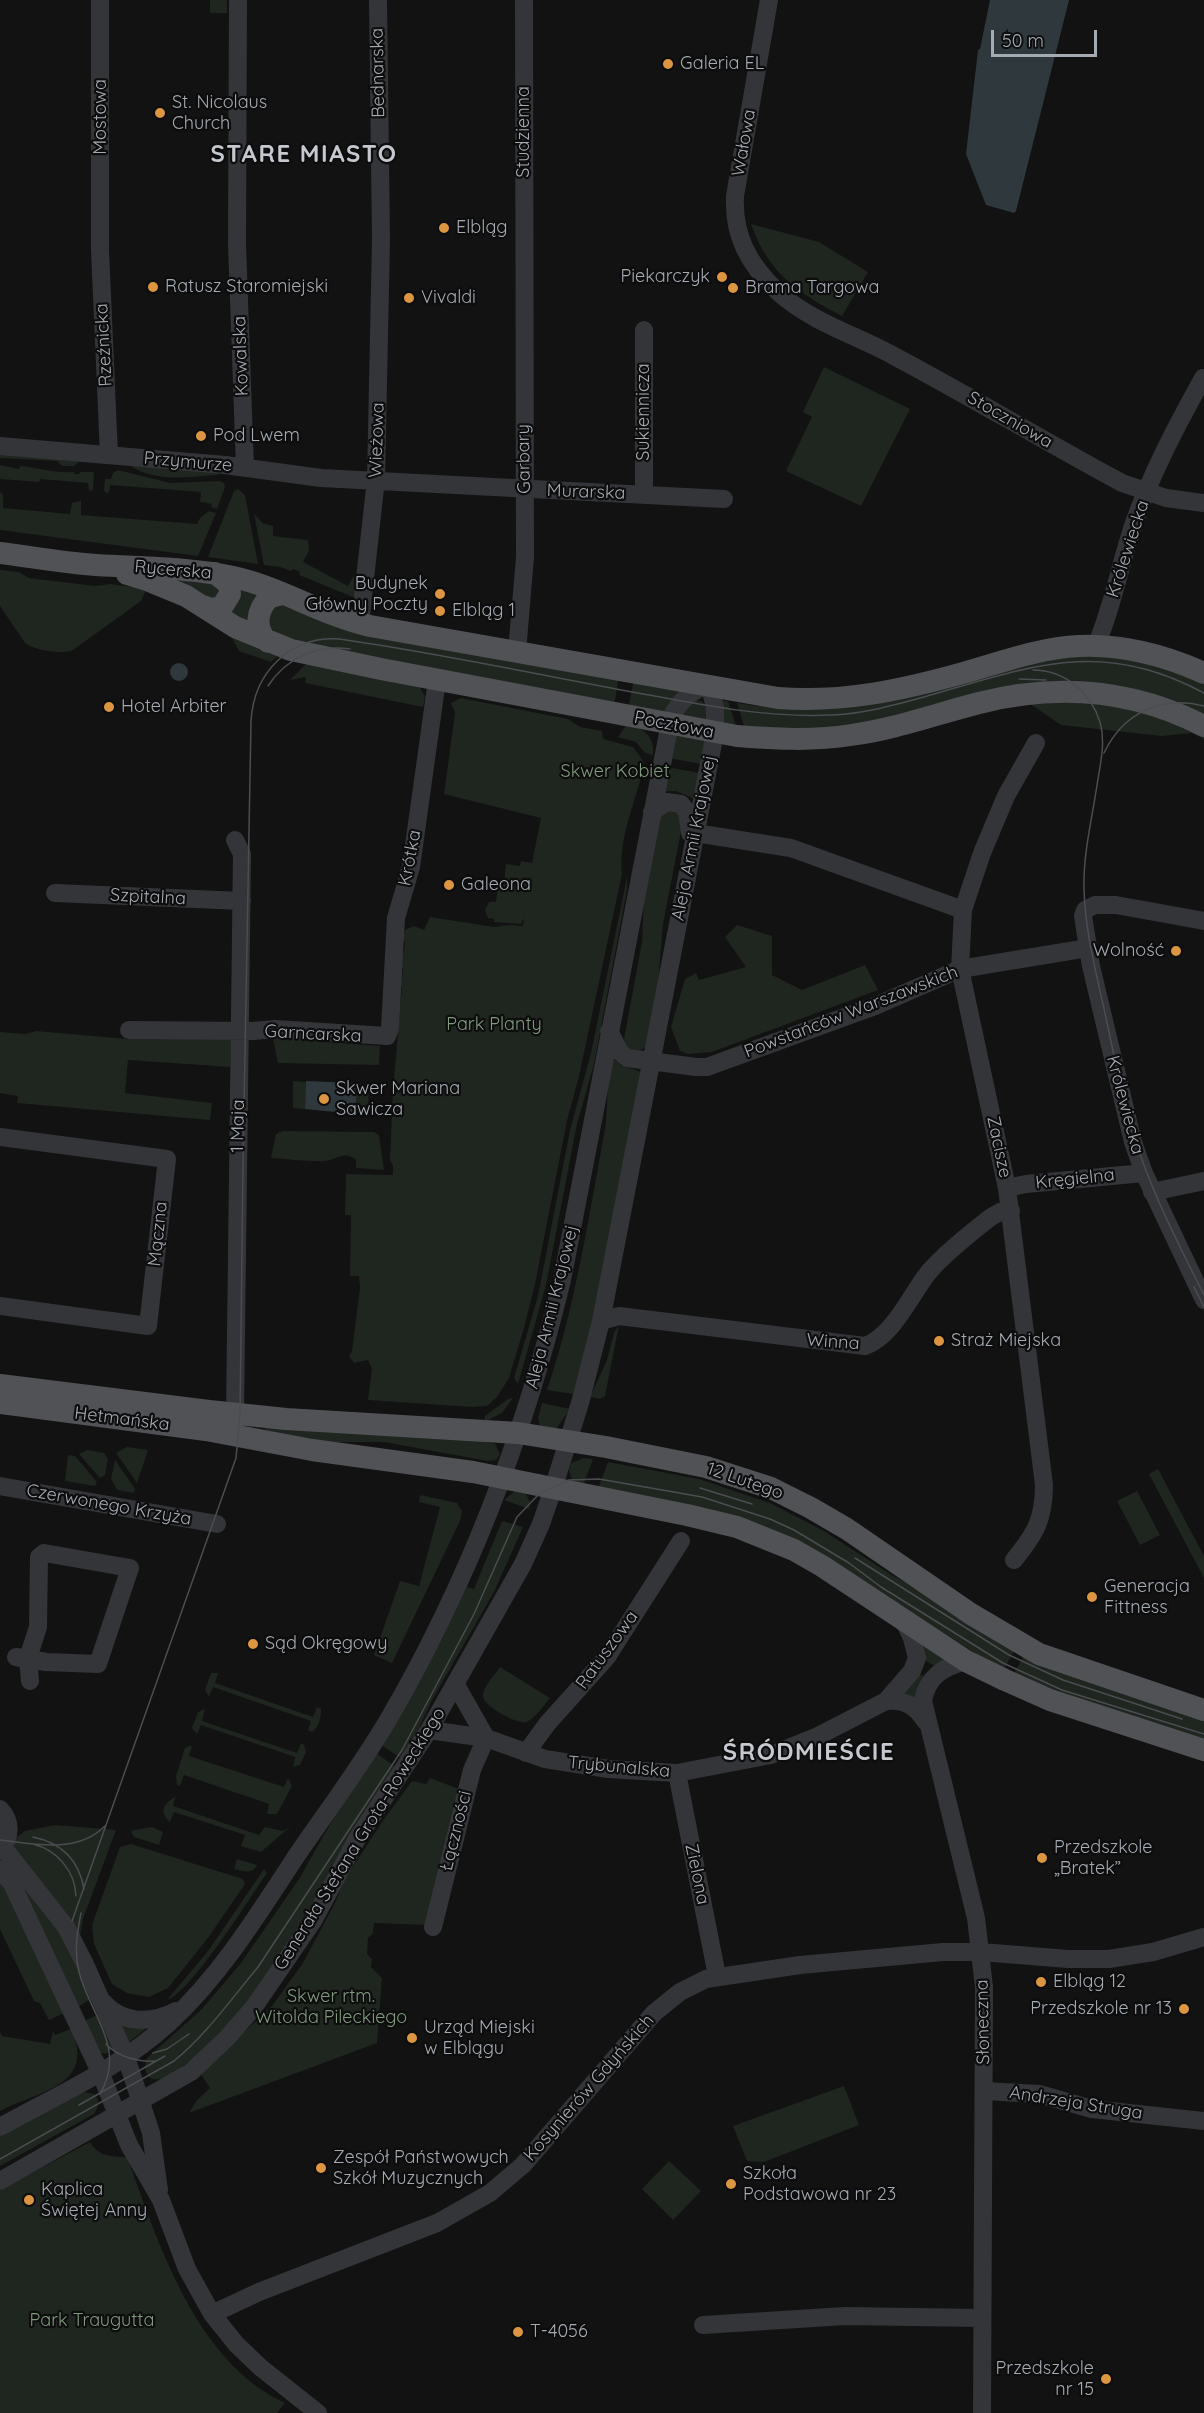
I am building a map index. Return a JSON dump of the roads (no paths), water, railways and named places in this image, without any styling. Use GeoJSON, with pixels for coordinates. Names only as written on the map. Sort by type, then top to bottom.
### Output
{"type":"FeatureCollection","features":[{"type":"Feature","properties":{"kind":"main road","name":"Rycerska"},"geometry":{"type":"LineString","coordinates":[[0,553],[93,565],[156,567],[215,573],[252,582],[282,594]]}},
{"type":"Feature","properties":{"kind":"main road","name":"Rycerska"},"geometry":{"type":"LineString","coordinates":[[93,565],[147,579],[186,596],[235,627]]}},
{"type":"Feature","properties":{"kind":"main road"},"geometry":{"type":"LineString","coordinates":[[203,606],[210,609],[222,607],[230,594],[229,584],[215,573]]}},
{"type":"Feature","properties":{"kind":"main road"},"geometry":{"type":"LineString","coordinates":[[268,642],[261,636],[258,628],[260,612],[270,597],[282,594],[360,624],[778,698],[837,698],[915,685],[1043,651],[1096,646],[1143,652],[1174,660],[1204,673]]}},
{"type":"Feature","properties":{"kind":"main road","name":"Pocztowa"},"geometry":{"type":"LineString","coordinates":[[235,627],[268,642],[337,660],[715,733],[786,739],[850,735],[884,729],[980,703],[1040,692],[1083,691],[1117,695],[1166,708],[1204,726]]}},
{"type":"Feature","properties":{"kind":"main road","name":"Hetmańska"},"geometry":{"type":"LineString","coordinates":[[0,1385],[235,1414]]}},
{"type":"Feature","properties":{"kind":"main road","name":"Hetmańska"},"geometry":{"type":"LineString","coordinates":[[0,1403],[243,1436],[312,1450],[383,1458],[502,1478]]}},
{"type":"Feature","properties":{"kind":"main road","name":"12 Lutego"},"geometry":{"type":"LineString","coordinates":[[235,1414],[518,1433],[706,1467],[771,1488],[846,1529],[971,1614],[1024,1646],[1070,1666],[1204,1710]]}},
{"type":"Feature","properties":{"kind":"main road"},"geometry":{"type":"LineString","coordinates":[[502,1478],[737,1527],[794,1550],[822,1566],[966,1660],[1050,1700],[1204,1750]]}},
{"type":"Feature","properties":{"kind":"street","name":"Mostowa"},"geometry":{"type":"LineString","coordinates":[[100,0],[100,235]]}},
{"type":"Feature","properties":{"kind":"street","name":"Kowalska"},"geometry":{"type":"LineString","coordinates":[[238,0],[237,244],[245,468]]}},
{"type":"Feature","properties":{"kind":"street","name":"Bednarska"},"geometry":{"type":"LineString","coordinates":[[378,0],[381,255]]}},
{"type":"Feature","properties":{"kind":"street","name":"Studzienna"},"geometry":{"type":"LineString","coordinates":[[524,0],[524,265]]}},
{"type":"Feature","properties":{"kind":"street","name":"Wałowa"},"geometry":{"type":"LineString","coordinates":[[766,279],[752,263],[742,246],[734,210],[737,181],[770,0]]}},
{"type":"Feature","properties":{"kind":"street","name":"Rzeźnicka"},"geometry":{"type":"LineString","coordinates":[[100,235],[109,455]]}},
{"type":"Feature","properties":{"kind":"street","name":"Wieżowa"},"geometry":{"type":"LineString","coordinates":[[360,624],[376,479],[381,255]]}},
{"type":"Feature","properties":{"kind":"street","name":"Garbary"},"geometry":{"type":"LineString","coordinates":[[517,652],[525,558],[524,265]]}},
{"type":"Feature","properties":{"kind":"street","name":"Stoczniowa"},"geometry":{"type":"LineString","coordinates":[[766,279],[780,294],[824,323],[874,345],[1113,478],[1146,492],[1176,500],[1204,503]]}},
{"type":"Feature","properties":{"kind":"street","name":"Sukiennicza"},"geometry":{"type":"LineString","coordinates":[[644,330],[644,494]]}},
{"type":"Feature","properties":{"kind":"street"},"geometry":{"type":"LineString","coordinates":[[1146,492],[1171,435],[1203,378]]}},
{"type":"Feature","properties":{"kind":"street","name":"Przymurze"},"geometry":{"type":"LineString","coordinates":[[0,446],[245,468],[321,478],[376,479]]}},
{"type":"Feature","properties":{"kind":"street","name":"Murarska"},"geometry":{"type":"LineString","coordinates":[[376,479],[524,490],[724,499]]}},
{"type":"Feature","properties":{"kind":"street","name":"Królewiecka"},"geometry":{"type":"LineString","coordinates":[[1096,646],[1134,523],[1146,492]]}},
{"type":"Feature","properties":{"kind":"street","name":"Krótka"},"geometry":{"type":"LineString","coordinates":[[387,1036],[391,1024],[396,918],[411,867],[437,680]]}},
{"type":"Feature","properties":{"kind":"street","name":"Aleja Armii Krajowej"},"geometry":{"type":"LineString","coordinates":[[502,1478],[550,1331],[562,1280],[669,724],[675,708],[681,701],[698,688],[709,685],[715,707],[715,733],[652,1061],[601,1321],[580,1403],[553,1489]]}},
{"type":"Feature","properties":{"kind":"street","name":"Zacisze"},"geometry":{"type":"LineString","coordinates":[[1014,1560],[1039,1526],[1044,1497],[1011,1211],[960,969],[963,910],[982,853],[1006,796],[1036,742]]}},
{"type":"Feature","properties":{"kind":"street"},"geometry":{"type":"LineString","coordinates":[[652,812],[667,802],[681,804],[687,812],[694,840],[791,848],[963,910]]}},
{"type":"Feature","properties":{"kind":"street","name":"1 Maja"},"geometry":{"type":"LineString","coordinates":[[235,840],[242,854],[235,1414]]}},
{"type":"Feature","properties":{"kind":"street","name":"Szpitalna"},"geometry":{"type":"LineString","coordinates":[[55,893],[242,901]]}},
{"type":"Feature","properties":{"kind":"street","name":"Królewiecka"},"geometry":{"type":"LineString","coordinates":[[1204,921],[1116,905],[1095,905],[1085,910],[1083,916],[1121,1095],[1144,1173],[1204,1300]]}},
{"type":"Feature","properties":{"kind":"street","name":"Powstańców Warszawskich"},"geometry":{"type":"LineString","coordinates":[[609,1031],[623,1055],[631,1059],[696,1068],[711,1066],[874,1006],[960,969],[1088,948]]}},
{"type":"Feature","properties":{"kind":"street","name":"Garncarska"},"geometry":{"type":"LineString","coordinates":[[129,1030],[275,1029],[387,1036]]}},
{"type":"Feature","properties":{"kind":"street","name":"Mączna"},"geometry":{"type":"LineString","coordinates":[[0,1137],[167,1159],[148,1326],[0,1306]]}},
{"type":"Feature","properties":{"kind":"street","name":"Kręgielna"},"geometry":{"type":"LineString","coordinates":[[1007,1188],[1026,1184],[1144,1173]]}},
{"type":"Feature","properties":{"kind":"street"},"geometry":{"type":"LineString","coordinates":[[1152,1192],[1204,1181]]}},
{"type":"Feature","properties":{"kind":"street","name":"Winna"},"geometry":{"type":"LineString","coordinates":[[601,1321],[619,1316],[865,1346],[880,1339],[929,1272],[942,1259],[999,1212],[1011,1211]]}},
{"type":"Feature","properties":{"kind":"street"},"geometry":{"type":"LineString","coordinates":[[0,2127],[101,2074],[126,2057],[172,2020],[190,2002],[237,1943],[387,1722],[437,1627],[502,1478]]}},
{"type":"Feature","properties":{"kind":"street","name":"Czerwonego Krzyża"},"geometry":{"type":"LineString","coordinates":[[0,1486],[217,1524]]}},
{"type":"Feature","properties":{"kind":"street","name":"Generała Stefana Grota-Roweckiego"},"geometry":{"type":"LineString","coordinates":[[0,2181],[141,2102],[197,2067],[254,2007],[313,1921],[357,1839],[456,1685],[523,1564],[553,1489]]}},
{"type":"Feature","properties":{"kind":"street","name":"Ratuszowa"},"geometry":{"type":"LineString","coordinates":[[526,1753],[547,1724],[607,1657],[681,1541]]}},
{"type":"Feature","properties":{"kind":"street"},"geometry":{"type":"LineString","coordinates":[[22,1658],[46,1662],[98,1664],[130,1568],[44,1553],[39,1557],[38,1627],[22,1658],[30,1681]]}},
{"type":"Feature","properties":{"kind":"street"},"geometry":{"type":"LineString","coordinates":[[886,1701],[912,1671],[917,1658],[912,1638],[904,1621]]}},
{"type":"Feature","properties":{"kind":"street","name":"Słoneczna"},"geometry":{"type":"LineString","coordinates":[[966,1660],[946,1667],[930,1682],[923,1701],[976,1918],[984,1987],[982,2413]]}},
{"type":"Feature","properties":{"kind":"street"},"geometry":{"type":"LineString","coordinates":[[456,1685],[486,1738]]}},
{"type":"Feature","properties":{"kind":"street"},"geometry":{"type":"LineString","coordinates":[[886,1701],[901,1701],[913,1706],[927,1723]]}},
{"type":"Feature","properties":{"kind":"street","name":"Trybunalska"},"geometry":{"type":"LineString","coordinates":[[429,1730],[486,1738],[545,1759],[608,1769],[677,1773],[771,1755],[818,1736],[886,1701]]}},
{"type":"Feature","properties":{"kind":"street","name":"Łączności"},"geometry":{"type":"LineString","coordinates":[[433,1927],[472,1770],[486,1738]]}},
{"type":"Feature","properties":{"kind":"street","name":"Zielona"},"geometry":{"type":"LineString","coordinates":[[677,1773],[717,1976]]}},
{"type":"Feature","properties":{"kind":"street"},"geometry":{"type":"LineString","coordinates":[[0,1809],[9,1827],[7,1841],[1,1849],[66,1927],[126,2057],[151,2133],[161,2200]]}},
{"type":"Feature","properties":{"kind":"street"},"geometry":{"type":"LineString","coordinates":[[0,1869],[12,1884],[101,2074],[129,2145],[161,2200],[187,2269],[212,2314],[260,2367],[318,2413]]}},
{"type":"Feature","properties":{"kind":"street","name":"Kosynierów Gdyńskich"},"geometry":{"type":"LineString","coordinates":[[212,2314],[259,2292],[437,2223],[490,2193],[524,2165],[654,2013],[692,1985],[717,1976],[892,1956],[981,1952],[1011,1956],[1109,1959],[1153,1952],[1204,1937]]}},
{"type":"Feature","properties":{"kind":"street"},"geometry":{"type":"LineString","coordinates":[[101,2000],[118,2015],[136,2020],[161,2018],[190,2002]]}},
{"type":"Feature","properties":{"kind":"street","name":"Andrzeja Struga"},"geometry":{"type":"LineString","coordinates":[[984,2091],[1039,2094],[1092,2109],[1204,2121]]}},
{"type":"Feature","properties":{"kind":"street"},"geometry":{"type":"LineString","coordinates":[[703,2325],[845,2316],[981,2318]]}},
{"type":"Feature","properties":{"kind":"tram line"},"geometry":{"type":"LineString","coordinates":[[72,1921],[236,1458],[240,1414],[251,721],[259,687],[278,660],[305,644],[339,639],[451,657],[710,706],[782,715],[843,714],[878,709],[997,676],[1064,663],[1097,662],[1131,666],[1166,676],[1204,693]]}},
{"type":"Feature","properties":{"kind":"tram line"},"geometry":{"type":"LineString","coordinates":[[268,686],[284,668],[303,655],[326,649],[350,649]]}},
{"type":"Feature","properties":{"kind":"tram line"},"geometry":{"type":"LineString","coordinates":[[1033,670],[1056,674],[1075,685],[1090,702],[1100,722],[1102,754],[1084,876],[1089,938],[1134,1138],[1162,1208],[1204,1295]]}},
{"type":"Feature","properties":{"kind":"tram line"},"geometry":{"type":"LineString","coordinates":[[1019,679],[1046,680]]}},
{"type":"Feature","properties":{"kind":"tram line"},"geometry":{"type":"LineString","coordinates":[[1104,753],[1122,727],[1145,710],[1173,703],[1204,706]]}},
{"type":"Feature","properties":{"kind":"tram line"},"geometry":{"type":"LineString","coordinates":[[1194,1287],[1204,1307]]}},
{"type":"Feature","properties":{"kind":"tram line"},"geometry":{"type":"LineString","coordinates":[[0,2159],[174,2061],[218,2016],[258,1967],[402,1750],[474,1614],[517,1517],[539,1494],[569,1480],[599,1479],[702,1497],[770,1519],[794,1530],[849,1563],[881,1587],[1003,1663],[1062,1690],[1204,1734]]}},
{"type":"Feature","properties":{"kind":"tram line"},"geometry":{"type":"LineString","coordinates":[[700,1488],[752,1504]]}},
{"type":"Feature","properties":{"kind":"tram line"},"geometry":{"type":"LineString","coordinates":[[855,1558],[1009,1655],[1063,1680],[1182,1719]]}},
{"type":"Feature","properties":{"kind":"tram line"},"geometry":{"type":"LineString","coordinates":[[0,1840],[42,1845],[69,1844],[82,1841],[105,1826]]}},
{"type":"Feature","properties":{"kind":"tram line"},"geometry":{"type":"LineString","coordinates":[[33,1837],[61,1848],[68,1854],[78,1869],[84,1889]]}},
{"type":"Feature","properties":{"kind":"tram line"},"geometry":{"type":"LineString","coordinates":[[33,1844],[50,1851],[63,1863],[72,1878],[76,1896]]}},
{"type":"Feature","properties":{"kind":"tram line"},"geometry":{"type":"LineString","coordinates":[[81,1913],[77,1942],[79,1972],[104,2032],[110,2062],[100,2094]]}},
{"type":"Feature","properties":{"kind":"tram line"},"geometry":{"type":"LineString","coordinates":[[153,2053],[167,2049],[189,2034]]}},
{"type":"Feature","properties":{"kind":"tram line"},"geometry":{"type":"LineString","coordinates":[[106,2044],[129,2058],[155,2061]]}},
{"type":"Feature","properties":{"kind":"tram line"},"geometry":{"type":"LineString","coordinates":[[79,2105],[165,2056]]}},
{"type":"Feature","properties":{"kind":"place","name":"Galeria EL"},"geometry":{"type":"Point","coordinates":[668,64]}},
{"type":"Feature","properties":{"kind":"place","name":"St. Nicolaus Church"},"geometry":{"type":"Point","coordinates":[160,113]}},
{"type":"Feature","properties":{"kind":"place","name":"Elbląg"},"geometry":{"type":"Point","coordinates":[444,228]}},
{"type":"Feature","properties":{"kind":"place","name":"Piekarczyk"},"geometry":{"type":"Point","coordinates":[722,277]}},
{"type":"Feature","properties":{"kind":"place","name":"Ratusz Staromiejski"},"geometry":{"type":"Point","coordinates":[153,287]}},
{"type":"Feature","properties":{"kind":"place","name":"Brama Targowa"},"geometry":{"type":"Point","coordinates":[733,288]}},
{"type":"Feature","properties":{"kind":"place","name":"Vivaldi"},"geometry":{"type":"Point","coordinates":[409,298]}},
{"type":"Feature","properties":{"kind":"place","name":"Pod Lwem"},"geometry":{"type":"Point","coordinates":[201,436]}},
{"type":"Feature","properties":{"kind":"place","name":"Budynek Główny Poczty"},"geometry":{"type":"Point","coordinates":[440,594]}},
{"type":"Feature","properties":{"kind":"place","name":"Elbląg 1"},"geometry":{"type":"Point","coordinates":[440,611]}},
{"type":"Feature","properties":{"kind":"place","name":"Hotel Arbiter"},"geometry":{"type":"Point","coordinates":[109,707]}},
{"type":"Feature","properties":{"kind":"place","name":"Galeona"},"geometry":{"type":"Point","coordinates":[449,885]}},
{"type":"Feature","properties":{"kind":"place","name":"Wolność"},"geometry":{"type":"Point","coordinates":[1176,951]}},
{"type":"Feature","properties":{"kind":"place","name":"Skwer Mariana Sawicza"},"geometry":{"type":"Point","coordinates":[324,1099]}},
{"type":"Feature","properties":{"kind":"place","name":"Straż Miejska"},"geometry":{"type":"Point","coordinates":[939,1341]}},
{"type":"Feature","properties":{"kind":"place","name":"Generacja Fittness"},"geometry":{"type":"Point","coordinates":[1092,1597]}},
{"type":"Feature","properties":{"kind":"place","name":"Sąd Okręgowy"},"geometry":{"type":"Point","coordinates":[253,1644]}},
{"type":"Feature","properties":{"kind":"place","name":"Przedszkole „Bratek”"},"geometry":{"type":"Point","coordinates":[1042,1858]}},
{"type":"Feature","properties":{"kind":"place","name":"Elbląg 12"},"geometry":{"type":"Point","coordinates":[1041,1982]}},
{"type":"Feature","properties":{"kind":"place","name":"Przedszkole nr 13"},"geometry":{"type":"Point","coordinates":[1184,2009]}},
{"type":"Feature","properties":{"kind":"place","name":"Urząd Miejski w Elblągu"},"geometry":{"type":"Point","coordinates":[412,2038]}},
{"type":"Feature","properties":{"kind":"place","name":"Zespół Państwowych Szkół Muzycznych"},"geometry":{"type":"Point","coordinates":[321,2168]}},
{"type":"Feature","properties":{"kind":"place","name":"Szkoła Podstawowa nr 23"},"geometry":{"type":"Point","coordinates":[731,2184]}},
{"type":"Feature","properties":{"kind":"place","name":"Kaplica Świętej Anny"},"geometry":{"type":"Point","coordinates":[29,2200]}},
{"type":"Feature","properties":{"kind":"place","name":"T-4056"},"geometry":{"type":"Point","coordinates":[518,2332]}},
{"type":"Feature","properties":{"kind":"place","name":"Przedszkole nr 15"},"geometry":{"type":"Point","coordinates":[1106,2379]}},
{"type":"Feature","properties":{"kind":"district","name":"STARE MIASTO"},"geometry":{"type":"Point","coordinates":[304,155]}},
{"type":"Feature","properties":{"kind":"district","name":"ŚRÓDMIEŚCIE"},"geometry":{"type":"Point","coordinates":[809,1753]}},
{"type":"Feature","properties":{"kind":"park label","name":"Skwer Kobiet"},"geometry":{"type":"Point","coordinates":[615,772]}},
{"type":"Feature","properties":{"kind":"park label","name":"Park Planty"},"geometry":{"type":"Point","coordinates":[494,1025]}},
{"type":"Feature","properties":{"kind":"park label","name":"Skwer rtm. Witolda Pileckiego"},"geometry":{"type":"Point","coordinates":[331,2007]}},
{"type":"Feature","properties":{"kind":"park label","name":"Park Traugutta"},"geometry":{"type":"Point","coordinates":[92,2321]}}]}
